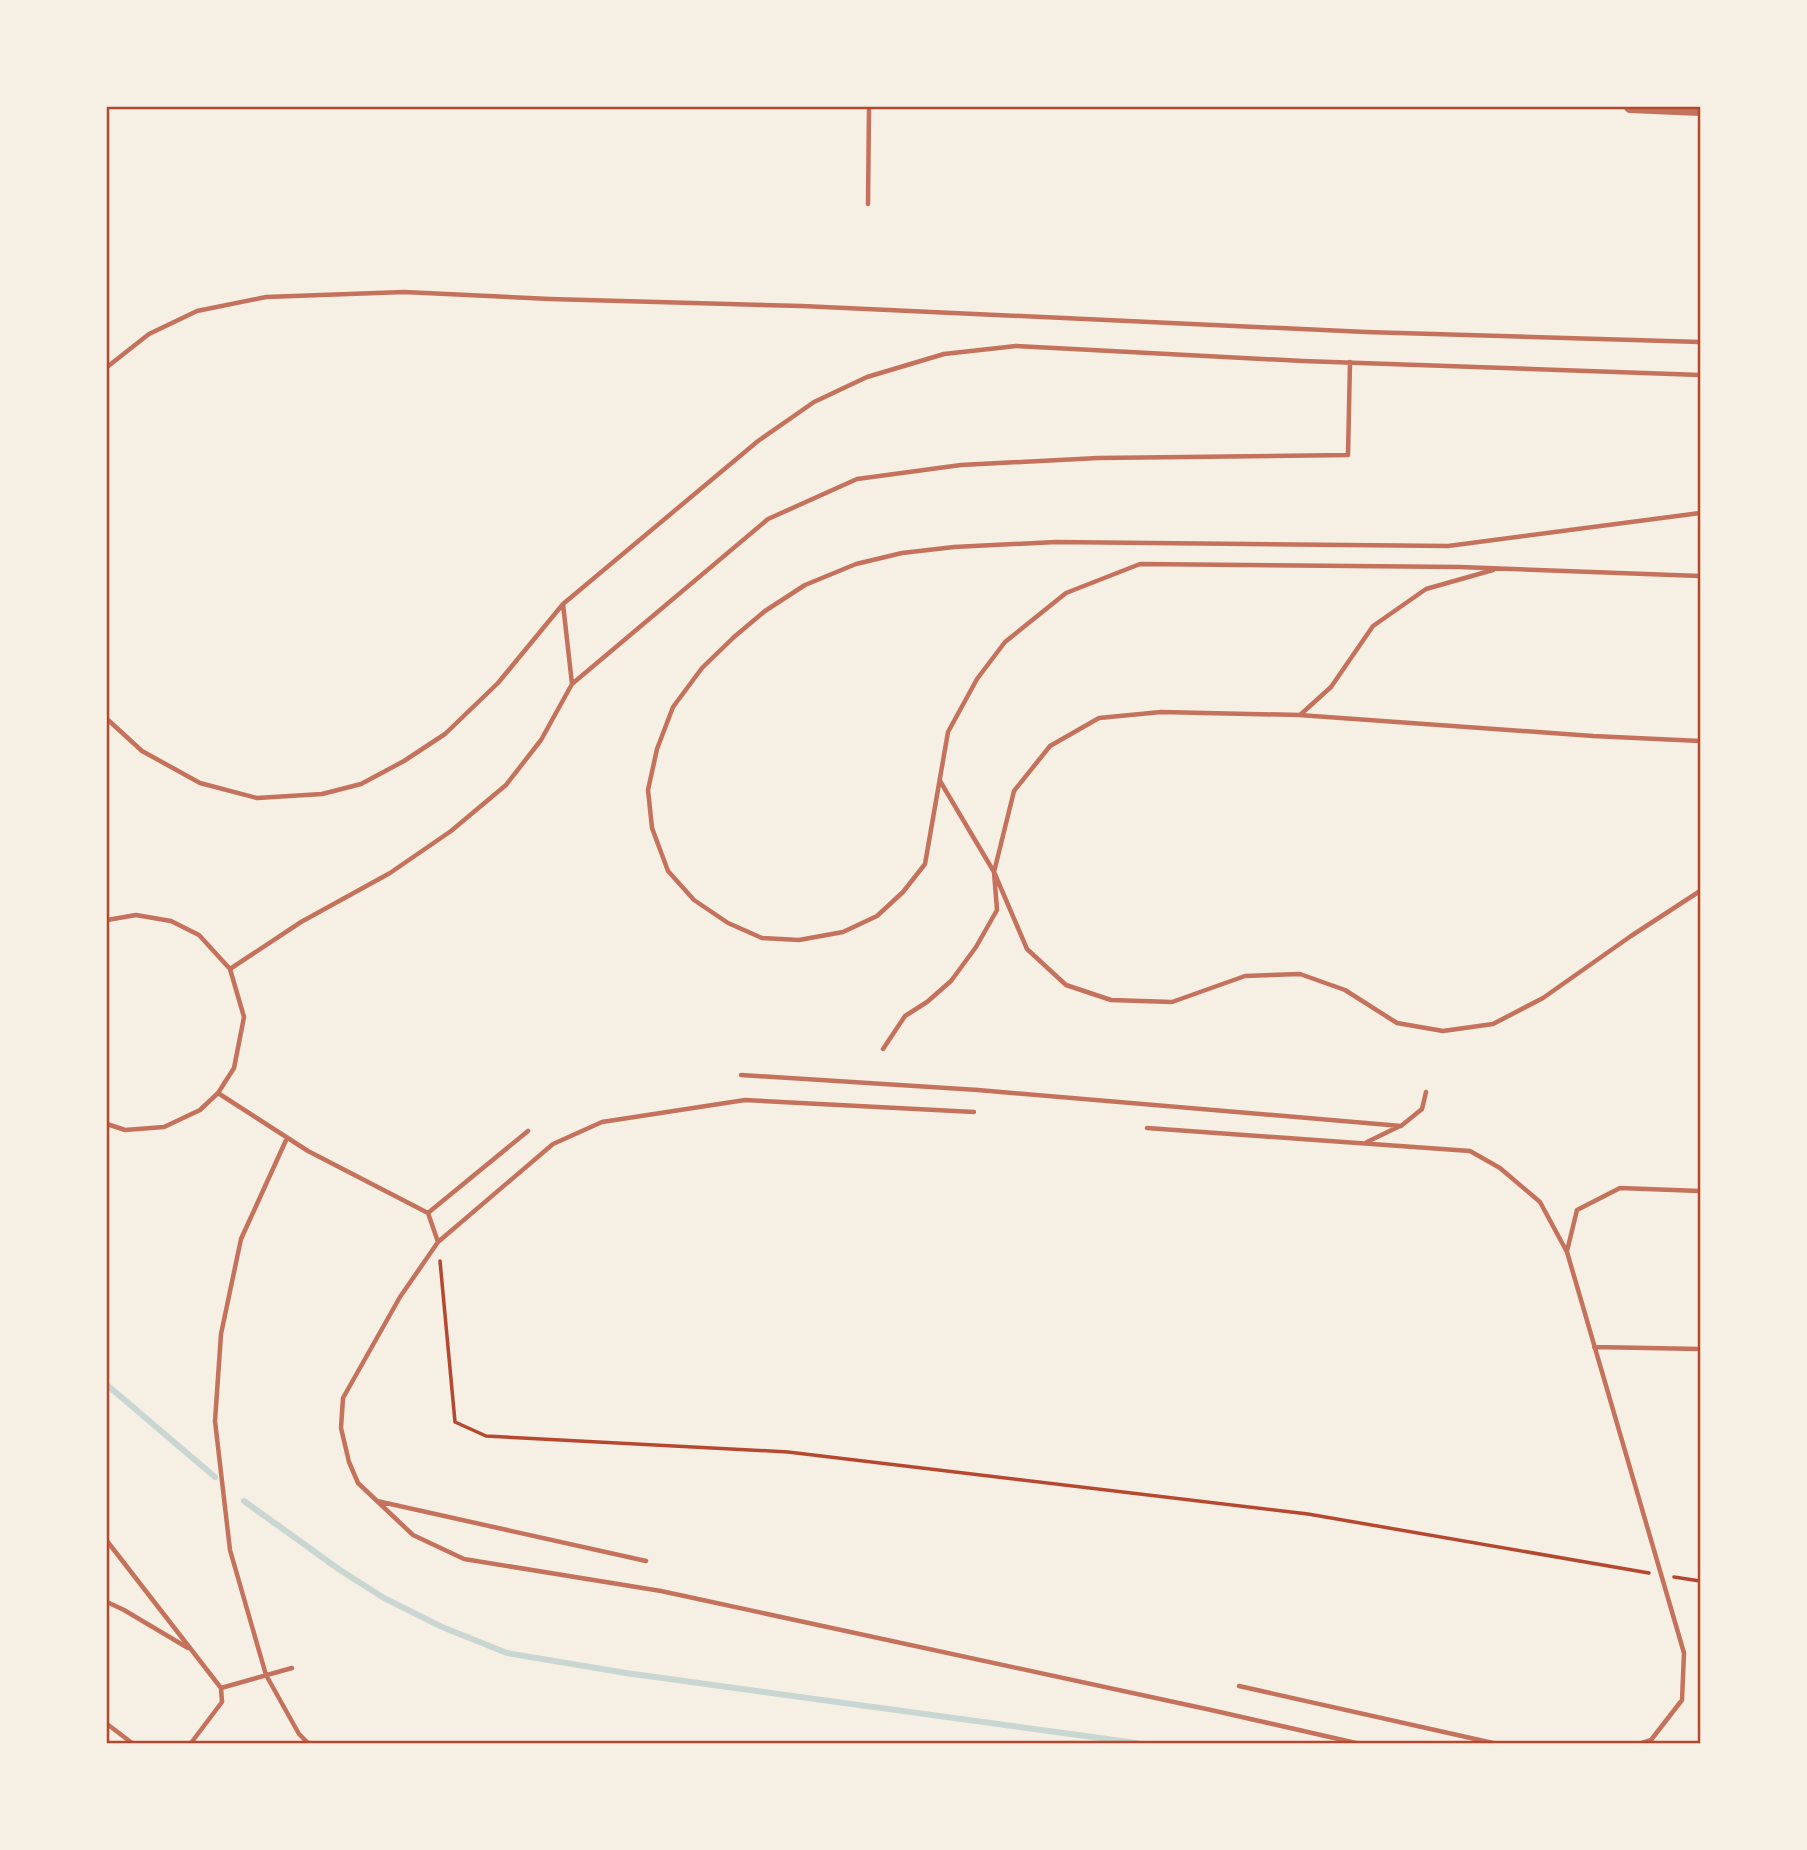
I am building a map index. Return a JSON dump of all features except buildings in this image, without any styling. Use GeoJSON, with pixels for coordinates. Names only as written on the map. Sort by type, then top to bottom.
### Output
{"type":"FeatureCollection","features":[{"type":"Feature","properties":{"kind":"street"},"geometry":{"type":"LineString","coordinates":[[1630,107],[1700,110]]}},
{"type":"Feature","properties":{"kind":"lane"},"geometry":{"type":"LineString","coordinates":[[867,204],[869,107]]}},
{"type":"Feature","properties":{"kind":"lane"},"geometry":{"type":"LineString","coordinates":[[107,367],[149,334],[197,311],[266,298],[393,292],[563,300],[802,306],[1366,332],[1700,342]]}},
{"type":"Feature","properties":{"kind":"lane"},"geometry":{"type":"LineString","coordinates":[[107,719],[142,751],[200,783],[257,799],[322,794],[361,784],[404,761],[445,734],[498,683],[564,604],[758,441],[814,402],[867,377],[944,354],[1016,346],[1700,375]]}},
{"type":"Feature","properties":{"kind":"lane"},"geometry":{"type":"LineString","coordinates":[[230,969],[301,922],[390,873],[451,831],[506,785],[541,740],[572,684],[768,519],[858,479],[961,465],[1071,459],[1348,455],[1350,362]]}},
{"type":"Feature","properties":{"kind":"lane"},"geometry":{"type":"LineString","coordinates":[[1700,513],[1448,546],[1056,542],[954,547],[902,553],[856,564],[805,585],[765,611],[702,668],[673,707],[657,749],[648,790],[652,828],[668,871],[694,900],[728,923],[762,938],[799,940],[843,932],[877,916],[903,892],[925,864],[948,732],[977,679],[1005,642],[1066,593],[1140,564],[1499,568],[1700,576]]}},
{"type":"Feature","properties":{"kind":"lane"},"geometry":{"type":"LineString","coordinates":[[1299,715],[1331,687],[1373,626],[1426,589],[1499,568]]}},
{"type":"Feature","properties":{"kind":"lane"},"geometry":{"type":"LineString","coordinates":[[564,604],[572,684]]}},
{"type":"Feature","properties":{"kind":"lane"},"geometry":{"type":"LineString","coordinates":[[884,1049],[905,1016],[927,1002],[951,981],[997,910],[994,872],[1014,791],[1050,746],[1099,718],[1161,712],[1299,715],[1700,741]]}},
{"type":"Feature","properties":{"kind":"lane"},"geometry":{"type":"LineString","coordinates":[[939,780],[994,872],[1027,949],[1066,985],[1111,1000],[1172,1002],[1245,976],[1300,974],[1345,990],[1397,1023],[1443,1031],[1493,1024],[1543,998],[1700,891]]}},
{"type":"Feature","properties":{"kind":"lane"},"geometry":{"type":"LineString","coordinates":[[107,920],[136,915],[171,920],[199,935],[230,969],[244,1017],[234,1069],[218,1093],[200,1110],[164,1127],[125,1130],[107,1125]]}},
{"type":"Feature","properties":{"kind":"lane"},"geometry":{"type":"LineString","coordinates":[[741,1075],[991,1091],[1401,1126]]}},
{"type":"Feature","properties":{"kind":"lane"},"geometry":{"type":"LineString","coordinates":[[1365,1143],[1401,1126],[1422,1109],[1426,1092]]}},
{"type":"Feature","properties":{"kind":"lane"},"geometry":{"type":"LineString","coordinates":[[218,1093],[307,1152],[428,1213],[438,1242]]}},
{"type":"Feature","properties":{"kind":"lane"},"geometry":{"type":"LineString","coordinates":[[974,1112],[746,1100],[602,1122],[554,1144],[438,1242],[400,1297],[343,1398],[341,1428],[349,1462],[358,1483],[413,1535],[464,1559],[661,1591],[1356,1743]]}},
{"type":"Feature","properties":{"kind":"lane"},"geometry":{"type":"LineString","coordinates":[[1147,1128],[1470,1151],[1500,1168],[1540,1202],[1567,1252],[1684,1653],[1682,1700],[1651,1740],[1642,1743]]}},
{"type":"Feature","properties":{"kind":"lane"},"geometry":{"type":"LineString","coordinates":[[428,1213],[528,1131]]}},
{"type":"Feature","properties":{"kind":"lane"},"geometry":{"type":"LineString","coordinates":[[286,1138],[241,1239],[221,1334],[215,1420],[230,1550],[266,1675],[299,1734],[308,1743]]}},
{"type":"Feature","properties":{"kind":"lane"},"geometry":{"type":"LineString","coordinates":[[1567,1252],[1577,1210],[1620,1188],[1700,1191]]}},
{"type":"Feature","properties":{"kind":"lane"},"geometry":{"type":"LineString","coordinates":[[1594,1347],[1700,1349]]}},
{"type":"Feature","properties":{"kind":"lane"},"geometry":{"type":"LineString","coordinates":[[377,1501],[646,1562]]}},
{"type":"Feature","properties":{"kind":"lane"},"geometry":{"type":"LineString","coordinates":[[107,1541],[221,1688],[222,1702],[191,1743]]}},
{"type":"Feature","properties":{"kind":"lane"},"geometry":{"type":"LineString","coordinates":[[107,1602],[193,1651]]}},
{"type":"Feature","properties":{"kind":"lane"},"geometry":{"type":"LineString","coordinates":[[221,1688],[292,1668]]}},
{"type":"Feature","properties":{"kind":"lane"},"geometry":{"type":"LineString","coordinates":[[1239,1686],[1493,1743]]}},
{"type":"Feature","properties":{"kind":"lane"},"geometry":{"type":"LineString","coordinates":[[107,1724],[132,1743]]}},
{"type":"Feature","properties":{"kind":"path"},"geometry":{"type":"LineString","coordinates":[[438,1242],[455,1422],[486,1436],[802,1454],[1308,1514],[1700,1581]]}},
{"type":"Feature","properties":{"kind":"waterway"},"geometry":{"type":"LineString","coordinates":[[107,1385],[215,1477]]}},
{"type":"Feature","properties":{"kind":"waterway"},"geometry":{"type":"LineString","coordinates":[[244,1501],[384,1598],[442,1627],[507,1653],[626,1673],[1136,1743]]}}]}
